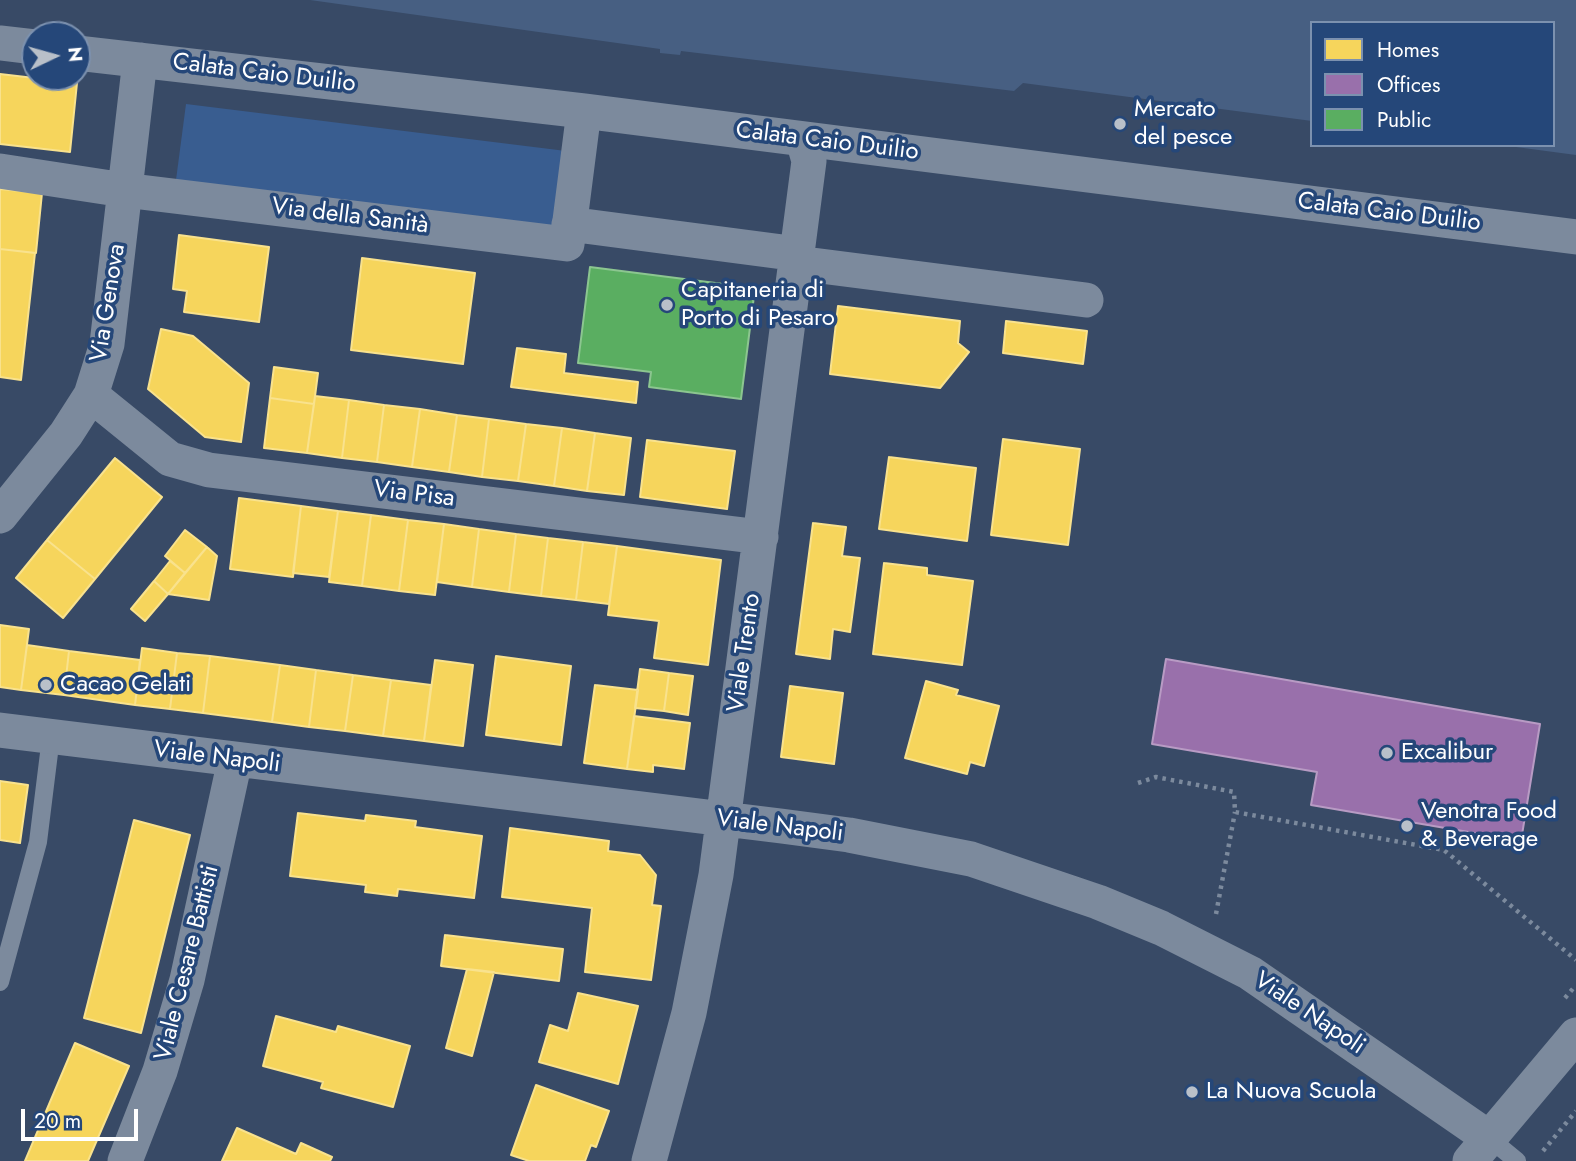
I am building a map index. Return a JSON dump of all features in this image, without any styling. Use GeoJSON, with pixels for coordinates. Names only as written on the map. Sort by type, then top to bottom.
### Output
{"type":"FeatureCollection","features":[{"type":"Feature","properties":{"kind":"street"},"geometry":{"type":"LineString","coordinates":[[0,43],[21,45]]}},
{"type":"Feature","properties":{"kind":"street","name":"Calata Caio Duilio"},"geometry":{"type":"LineString","coordinates":[[91,55],[584,111],[1576,237]]}},
{"type":"Feature","properties":{"kind":"street","name":"Via Genova"},"geometry":{"type":"LineString","coordinates":[[0,516],[65,434],[91,395],[107,344],[140,60]]}},
{"type":"Feature","properties":{"kind":"street"},"geometry":{"type":"LineString","coordinates":[[584,111],[569,224],[1086,300]]}},
{"type":"Feature","properties":{"kind":"street","name":"Viale Trento"},"geometry":{"type":"LineString","coordinates":[[649,1161],[689,1013],[716,875],[809,162],[803,140]]}},
{"type":"Feature","properties":{"kind":"street","name":"Via della Sanità"},"geometry":{"type":"LineString","coordinates":[[0,171],[124,190],[567,244],[569,224]]}},
{"type":"Feature","properties":{"kind":"street","name":"Via Pisa"},"geometry":{"type":"LineString","coordinates":[[91,395],[170,459],[209,470],[761,537]]}},
{"type":"Feature","properties":{"kind":"street","name":"Viale Napoli"},"geometry":{"type":"LineString","coordinates":[[0,730],[849,835],[971,859],[1098,902],[1250,973],[1480,1150]]}},
{"type":"Feature","properties":{"kind":"street","name":"Viale Cesare Battisti"},"geometry":{"type":"LineString","coordinates":[[125,1161],[160,1071],[187,980],[235,760]]}},
{"type":"Feature","properties":{"kind":"street"},"geometry":{"type":"LineString","coordinates":[[1480,1150],[1576,1035]]}},
{"type":"Feature","properties":{"kind":"lane"},"geometry":{"type":"LineString","coordinates":[[0,982],[5,947],[37,842],[51,737]]}},
{"type":"Feature","properties":{"kind":"lane"},"geometry":{"type":"LineString","coordinates":[[1480,1150],[1517,1161]]}},
{"type":"Feature","properties":{"kind":"path"},"geometry":{"type":"LineString","coordinates":[[1138,783],[1156,777],[1234,792],[1235,812],[1216,915],[1200,948]]}},
{"type":"Feature","properties":{"kind":"path"},"geometry":{"type":"LineString","coordinates":[[1235,812],[1444,850],[1576,960]]}},
{"type":"Feature","properties":{"kind":"path"},"geometry":{"type":"LineString","coordinates":[[1534,1161],[1576,1111]]}},
{"type":"Feature","properties":{"kind":"shaded area"},"geometry":{"type":"Polygon","coordinates":[[[310,0],[1576,0],[1576,155],[1516,147],[1555,147],[1555,21],[1310,21],[1310,121],[1023,83],[1014,91],[681,51],[680,55],[660,53],[660,49],[310,0]]]}},
{"type":"Feature","properties":{"kind":"shaded area"},"geometry":{"type":"Polygon","coordinates":[[[186,104],[566,151],[557,228],[176,180],[186,104]]]}},
{"type":"Feature","properties":{"kind":"building: Homes"},"geometry":{"type":"Polygon","coordinates":[[[0,74],[21,76],[21,91],[76,91],[70,152],[0,144],[0,74]]]}},
{"type":"Feature","properties":{"kind":"building: Homes"},"geometry":{"type":"Polygon","coordinates":[[[0,189],[42,193],[36,253],[0,249],[0,189]]]}},
{"type":"Feature","properties":{"kind":"building: Homes"},"geometry":{"type":"Polygon","coordinates":[[[179,235],[269,247],[259,322],[184,312],[187,291],[173,289],[179,235]]]}},
{"type":"Feature","properties":{"kind":"building: Homes"},"geometry":{"type":"Polygon","coordinates":[[[0,249],[35,253],[21,380],[0,377],[0,249]]]}},
{"type":"Feature","properties":{"kind":"building: Homes"},"geometry":{"type":"Polygon","coordinates":[[[362,258],[475,273],[463,364],[351,350],[362,258]]]}},
{"type":"Feature","properties":{"kind":"building: Homes"},"geometry":{"type":"Polygon","coordinates":[[[838,306],[960,321],[958,343],[969,352],[940,388],[830,374],[838,306]]]}},
{"type":"Feature","properties":{"kind":"building: Homes"},"geometry":{"type":"Polygon","coordinates":[[[1006,321],[1087,331],[1083,364],[1003,353],[1006,321]]]}},
{"type":"Feature","properties":{"kind":"building: Homes"},"geometry":{"type":"Polygon","coordinates":[[[161,329],[193,336],[249,383],[241,442],[205,437],[148,389],[161,329]]]}},
{"type":"Feature","properties":{"kind":"building: Homes"},"geometry":{"type":"Polygon","coordinates":[[[517,348],[566,354],[564,373],[638,382],[636,403],[511,387],[517,348]]]}},
{"type":"Feature","properties":{"kind":"building: Homes"},"geometry":{"type":"Polygon","coordinates":[[[274,367],[318,373],[314,404],[270,398],[274,367]]]}},
{"type":"Feature","properties":{"kind":"building: Homes"},"geometry":{"type":"Polygon","coordinates":[[[315,396],[349,400],[342,458],[307,453],[315,396]]]}},
{"type":"Feature","properties":{"kind":"building: Homes"},"geometry":{"type":"Polygon","coordinates":[[[270,398],[314,404],[307,453],[264,448],[270,398]]]}},
{"type":"Feature","properties":{"kind":"building: Homes"},"geometry":{"type":"Polygon","coordinates":[[[349,400],[384,405],[377,462],[342,458],[349,400]]]}},
{"type":"Feature","properties":{"kind":"building: Homes"},"geometry":{"type":"Polygon","coordinates":[[[384,405],[420,409],[412,467],[377,462],[384,405]]]}},
{"type":"Feature","properties":{"kind":"building: Homes"},"geometry":{"type":"Polygon","coordinates":[[[420,409],[457,415],[449,472],[412,467],[420,409]]]}},
{"type":"Feature","properties":{"kind":"building: Homes"},"geometry":{"type":"Polygon","coordinates":[[[457,415],[489,419],[482,477],[449,472],[457,415]]]}},
{"type":"Feature","properties":{"kind":"building: Homes"},"geometry":{"type":"Polygon","coordinates":[[[489,419],[526,424],[518,481],[482,477],[489,419]]]}},
{"type":"Feature","properties":{"kind":"building: Homes"},"geometry":{"type":"Polygon","coordinates":[[[526,424],[562,428],[554,486],[518,481],[526,424]]]}},
{"type":"Feature","properties":{"kind":"building: Homes"},"geometry":{"type":"Polygon","coordinates":[[[562,428],[595,433],[587,491],[554,486],[562,428]]]}},
{"type":"Feature","properties":{"kind":"building: Homes"},"geometry":{"type":"Polygon","coordinates":[[[595,433],[631,438],[624,495],[587,491],[595,433]]]}},
{"type":"Feature","properties":{"kind":"building: Homes"},"geometry":{"type":"Polygon","coordinates":[[[1003,439],[1080,449],[1068,545],[991,535],[1003,439]]]}},
{"type":"Feature","properties":{"kind":"building: Homes"},"geometry":{"type":"Polygon","coordinates":[[[647,440],[735,451],[727,509],[640,497],[647,440]]]}},
{"type":"Feature","properties":{"kind":"building: Homes"},"geometry":{"type":"Polygon","coordinates":[[[889,457],[976,468],[967,541],[879,529],[889,457]]]}},
{"type":"Feature","properties":{"kind":"building: Homes"},"geometry":{"type":"Polygon","coordinates":[[[115,458],[162,497],[95,579],[47,540],[115,458]]]}},
{"type":"Feature","properties":{"kind":"building: Homes"},"geometry":{"type":"Polygon","coordinates":[[[239,498],[301,506],[293,577],[230,569],[239,498]]]}},
{"type":"Feature","properties":{"kind":"building: Homes"},"geometry":{"type":"Polygon","coordinates":[[[301,506],[338,511],[329,577],[293,573],[301,506]]]}},
{"type":"Feature","properties":{"kind":"building: Homes"},"geometry":{"type":"Polygon","coordinates":[[[338,511],[371,515],[362,586],[329,582],[338,511]]]}},
{"type":"Feature","properties":{"kind":"building: Homes"},"geometry":{"type":"Polygon","coordinates":[[[371,515],[408,520],[399,591],[362,586],[371,515]]]}},
{"type":"Feature","properties":{"kind":"building: Homes"},"geometry":{"type":"Polygon","coordinates":[[[408,520],[444,524],[435,595],[399,591],[408,520]]]}},
{"type":"Feature","properties":{"kind":"building: Homes"},"geometry":{"type":"Polygon","coordinates":[[[813,523],[846,527],[842,556],[860,558],[850,632],[833,629],[830,659],[796,654],[813,523]]]}},
{"type":"Feature","properties":{"kind":"building: Homes"},"geometry":{"type":"Polygon","coordinates":[[[444,524],[479,529],[472,587],[437,582],[444,524]]]}},
{"type":"Feature","properties":{"kind":"building: Homes"},"geometry":{"type":"Polygon","coordinates":[[[479,529],[516,534],[509,592],[472,587],[479,529]]]}},
{"type":"Feature","properties":{"kind":"building: Homes"},"geometry":{"type":"Polygon","coordinates":[[[185,530],[207,547],[185,573],[165,556],[185,530]]]}},
{"type":"Feature","properties":{"kind":"building: Homes"},"geometry":{"type":"Polygon","coordinates":[[[516,534],[548,538],[541,596],[509,592],[516,534]]]}},
{"type":"Feature","properties":{"kind":"building: Homes"},"geometry":{"type":"Polygon","coordinates":[[[548,538],[583,542],[576,600],[541,596],[548,538]]]}},
{"type":"Feature","properties":{"kind":"building: Homes"},"geometry":{"type":"Polygon","coordinates":[[[47,540],[95,579],[63,618],[16,578],[47,540]]]}},
{"type":"Feature","properties":{"kind":"building: Homes"},"geometry":{"type":"Polygon","coordinates":[[[583,542],[617,546],[609,604],[576,600],[583,542]]]}},
{"type":"Feature","properties":{"kind":"building: Homes"},"geometry":{"type":"Polygon","coordinates":[[[617,546],[721,560],[708,665],[654,658],[659,621],[608,615],[617,546]]]}},
{"type":"Feature","properties":{"kind":"building: Homes"},"geometry":{"type":"Polygon","coordinates":[[[207,547],[217,556],[209,600],[168,594],[207,547]]]}},
{"type":"Feature","properties":{"kind":"building: Homes"},"geometry":{"type":"Polygon","coordinates":[[[170,561],[185,573],[168,594],[154,581],[170,561]]]}},
{"type":"Feature","properties":{"kind":"building: Homes"},"geometry":{"type":"Polygon","coordinates":[[[884,563],[927,568],[927,575],[973,581],[962,665],[873,654],[884,563]]]}},
{"type":"Feature","properties":{"kind":"building: Homes"},"geometry":{"type":"Polygon","coordinates":[[[154,581],[168,594],[145,621],[131,609],[154,581]]]}},
{"type":"Feature","properties":{"kind":"building: Homes"},"geometry":{"type":"Polygon","coordinates":[[[0,625],[29,629],[21,690],[0,687],[0,625]]]}},
{"type":"Feature","properties":{"kind":"building: Homes"},"geometry":{"type":"Polygon","coordinates":[[[27,645],[69,651],[64,695],[21,690],[27,645]]]}},
{"type":"Feature","properties":{"kind":"building: Homes"},"geometry":{"type":"Polygon","coordinates":[[[142,648],[177,653],[170,709],[135,705],[142,648]]]}},
{"type":"Feature","properties":{"kind":"building: Homes"},"geometry":{"type":"Polygon","coordinates":[[[69,651],[140,660],[135,705],[64,695],[69,651]]]}},
{"type":"Feature","properties":{"kind":"building: Homes"},"geometry":{"type":"Polygon","coordinates":[[[177,653],[210,656],[203,713],[170,709],[177,653]]]}},
{"type":"Feature","properties":{"kind":"building: Homes"},"geometry":{"type":"Polygon","coordinates":[[[210,656],[280,665],[272,722],[203,713],[210,656]]]}},
{"type":"Feature","properties":{"kind":"building: Homes"},"geometry":{"type":"Polygon","coordinates":[[[496,656],[571,666],[561,745],[486,735],[496,656]]]}},
{"type":"Feature","properties":{"kind":"building: Homes"},"geometry":{"type":"Polygon","coordinates":[[[435,660],[473,665],[463,746],[424,741],[435,660]]]}},
{"type":"Feature","properties":{"kind":"building: Homes"},"geometry":{"type":"Polygon","coordinates":[[[280,665],[316,670],[309,727],[272,722],[280,665]]]}},
{"type":"Feature","properties":{"kind":"building: Homes"},"geometry":{"type":"Polygon","coordinates":[[[640,669],[669,673],[664,711],[635,708],[640,669]]]}},
{"type":"Feature","properties":{"kind":"building: Homes"},"geometry":{"type":"Polygon","coordinates":[[[316,670],[353,675],[345,731],[309,727],[316,670]]]}},
{"type":"Feature","properties":{"kind":"building: Homes"},"geometry":{"type":"Polygon","coordinates":[[[669,673],[693,676],[688,715],[664,711],[669,673]]]}},
{"type":"Feature","properties":{"kind":"building: Homes"},"geometry":{"type":"Polygon","coordinates":[[[353,675],[391,680],[383,736],[345,731],[353,675]]]}},
{"type":"Feature","properties":{"kind":"building: Homes"},"geometry":{"type":"Polygon","coordinates":[[[391,680],[431,685],[424,741],[383,736],[391,680]]]}},
{"type":"Feature","properties":{"kind":"building: Homes"},"geometry":{"type":"Polygon","coordinates":[[[926,681],[958,690],[956,695],[999,706],[984,766],[970,762],[967,774],[905,758],[926,681]]]}},
{"type":"Feature","properties":{"kind":"building: Homes"},"geometry":{"type":"Polygon","coordinates":[[[595,685],[638,690],[627,769],[584,763],[595,685]]]}},
{"type":"Feature","properties":{"kind":"building: Homes"},"geometry":{"type":"Polygon","coordinates":[[[790,686],[843,693],[834,764],[781,757],[790,686]]]}},
{"type":"Feature","properties":{"kind":"building: Homes"},"geometry":{"type":"Polygon","coordinates":[[[634,716],[690,723],[684,769],[653,765],[653,772],[627,769],[634,716]]]}},
{"type":"Feature","properties":{"kind":"building: Homes"},"geometry":{"type":"Polygon","coordinates":[[[0,781],[28,785],[20,843],[0,840],[0,781]]]}},
{"type":"Feature","properties":{"kind":"building: Homes"},"geometry":{"type":"Polygon","coordinates":[[[298,813],[365,821],[366,815],[416,821],[415,827],[482,836],[474,898],[398,889],[397,896],[365,892],[366,885],[290,876],[298,813]]]}},
{"type":"Feature","properties":{"kind":"building: Homes"},"geometry":{"type":"Polygon","coordinates":[[[134,820],[190,835],[141,1033],[84,1018],[134,820]]]}},
{"type":"Feature","properties":{"kind":"building: Homes"},"geometry":{"type":"Polygon","coordinates":[[[510,828],[609,841],[608,851],[640,855],[656,875],[652,905],[661,906],[651,980],[585,972],[592,908],[502,897],[510,828]]]}},
{"type":"Feature","properties":{"kind":"building: Homes"},"geometry":{"type":"Polygon","coordinates":[[[445,935],[563,949],[559,981],[441,966],[445,935]]]}},
{"type":"Feature","properties":{"kind":"building: Homes"},"geometry":{"type":"Polygon","coordinates":[[[467,969],[494,972],[472,1056],[446,1048],[467,969]]]}},
{"type":"Feature","properties":{"kind":"building: Homes"},"geometry":{"type":"Polygon","coordinates":[[[578,993],[638,1006],[618,1084],[539,1062],[550,1025],[568,1031],[578,993]]]}},
{"type":"Feature","properties":{"kind":"building: Homes"},"geometry":{"type":"Polygon","coordinates":[[[276,1016],[336,1032],[338,1026],[410,1046],[393,1107],[321,1088],[323,1082],[263,1066],[276,1016]]]}},
{"type":"Feature","properties":{"kind":"building: Homes"},"geometry":{"type":"Polygon","coordinates":[[[75,1043],[129,1066],[88,1161],[25,1161],[75,1043]]]}},
{"type":"Feature","properties":{"kind":"building: Homes"},"geometry":{"type":"Polygon","coordinates":[[[536,1085],[609,1111],[596,1147],[591,1145],[585,1161],[529,1161],[511,1155],[536,1085]]]}},
{"type":"Feature","properties":{"kind":"building: Homes"},"geometry":{"type":"Polygon","coordinates":[[[237,1128],[296,1154],[301,1143],[332,1157],[330,1161],[222,1161],[237,1128]]]}},
{"type":"Feature","properties":{"kind":"building: Offices"},"geometry":{"type":"Polygon","coordinates":[[[1166,659],[1540,724],[1521,841],[1311,805],[1317,772],[1152,744],[1166,659]]]}},
{"type":"Feature","properties":{"kind":"building: Public"},"geometry":{"type":"Polygon","coordinates":[[[590,267],[755,288],[741,399],[649,387],[651,372],[578,363],[590,267]]]}},
{"type":"Feature","properties":{"kind":"place","name":"Mercato del pesce"},"geometry":{"type":"Point","coordinates":[1120,124]}},
{"type":"Feature","properties":{"kind":"place","name":"Capitaneria di Porto di Pesaro"},"geometry":{"type":"Point","coordinates":[667,305]}},
{"type":"Feature","properties":{"kind":"place","name":"Cacao Gelati"},"geometry":{"type":"Point","coordinates":[46,685]}},
{"type":"Feature","properties":{"kind":"place","name":"Excalibur"},"geometry":{"type":"Point","coordinates":[1387,753]}},
{"type":"Feature","properties":{"kind":"place","name":"Venotra Food & Beverage"},"geometry":{"type":"Point","coordinates":[1407,826]}},
{"type":"Feature","properties":{"kind":"place","name":"La Nuova Scuola"},"geometry":{"type":"Point","coordinates":[1192,1092]}}]}
